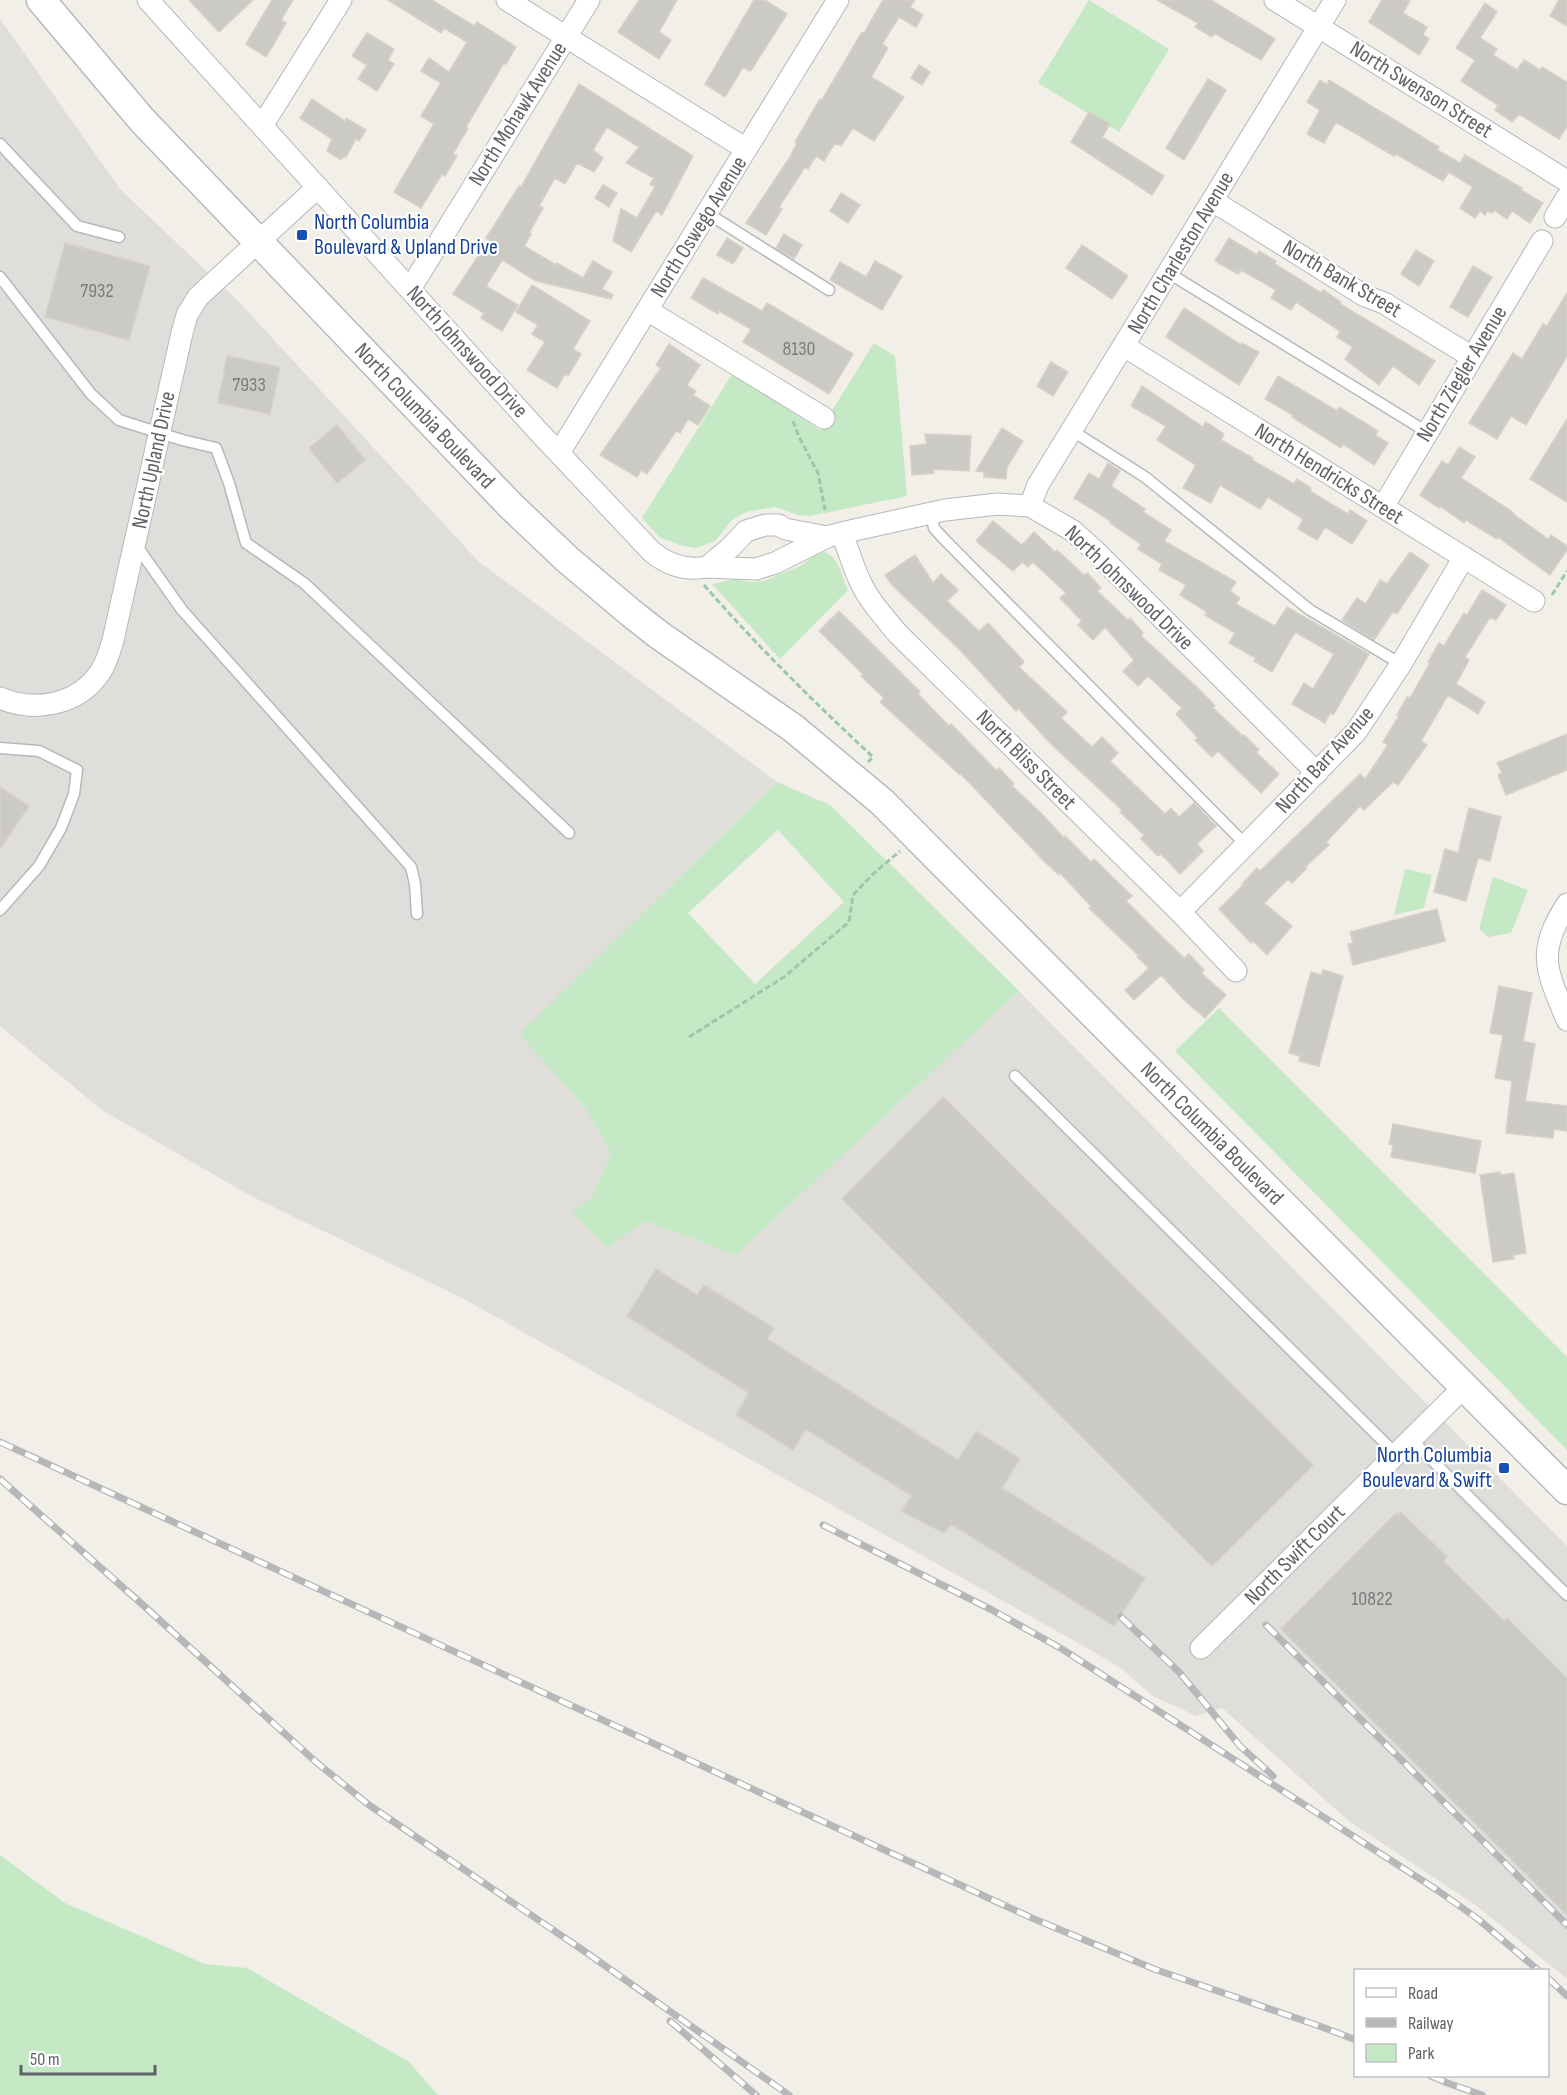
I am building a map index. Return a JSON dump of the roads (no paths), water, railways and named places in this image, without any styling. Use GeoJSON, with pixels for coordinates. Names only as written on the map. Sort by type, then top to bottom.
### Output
{"type":"FeatureCollection","features":[{"type":"Feature","properties":{"kind":"main road","name":"North Columbia Boulevard"},"geometry":{"type":"LineString","coordinates":[[41,0],[142,120],[511,506],[568,560],[659,635],[758,702],[882,801],[1567,1490]]}},
{"type":"Feature","properties":{"kind":"street","name":"North Johnswood Drive"},"geometry":{"type":"LineString","coordinates":[[148,0],[652,552],[659,558],[681,567],[699,569],[704,575]]}},
{"type":"Feature","properties":{"kind":"street"},"geometry":{"type":"LineString","coordinates":[[262,126],[341,0]]}},
{"type":"Feature","properties":{"kind":"street"},"geometry":{"type":"LineString","coordinates":[[507,0],[746,150]]}},
{"type":"Feature","properties":{"kind":"street","name":"North Mohawk Avenue"},"geometry":{"type":"LineString","coordinates":[[410,289],[589,0]]}},
{"type":"Feature","properties":{"kind":"street","name":"North Oswego Avenue"},"geometry":{"type":"LineString","coordinates":[[560,453],[838,0]]}},
{"type":"Feature","properties":{"kind":"street","name":"North Swenson Street"},"geometry":{"type":"LineString","coordinates":[[1275,0],[1567,181]]}},
{"type":"Feature","properties":{"kind":"street","name":"North Charleston Avenue"},"geometry":{"type":"LineString","coordinates":[[1030,506],[1035,490],[1071,430],[1335,0]]}},
{"type":"Feature","properties":{"kind":"street","name":"North Upland Drive"},"geometry":{"type":"LineString","coordinates":[[0,698],[14,704],[33,707],[57,703],[75,696],[94,680],[107,660],[182,333],[193,304],[318,187]]}},
{"type":"Feature","properties":{"kind":"street"},"geometry":{"type":"LineString","coordinates":[[1555,217],[1567,196]]}},
{"type":"Feature","properties":{"kind":"street","name":"North Bank Street"},"geometry":{"type":"LineString","coordinates":[[1213,201],[1365,296],[1384,303],[1472,357]]}},
{"type":"Feature","properties":{"kind":"street","name":"North Ziegler Avenue"},"geometry":{"type":"LineString","coordinates":[[1383,507],[1542,241]]}},
{"type":"Feature","properties":{"kind":"street"},"geometry":{"type":"LineString","coordinates":[[647,310],[824,418]]}},
{"type":"Feature","properties":{"kind":"street","name":"North Hendricks Street"},"geometry":{"type":"LineString","coordinates":[[1124,346],[1534,601]]}},
{"type":"Feature","properties":{"kind":"street","name":"North Johnswood Drive"},"geometry":{"type":"LineString","coordinates":[[704,575],[764,567],[834,535],[931,513],[976,505],[1030,506],[1073,531],[1094,550],[1317,773]]}},
{"type":"Feature","properties":{"kind":"street","name":"North Johnswood Drive"},"geometry":{"type":"LineString","coordinates":[[704,575],[746,531],[760,526],[771,524],[785,529],[834,535]]}},
{"type":"Feature","properties":{"kind":"street"},"geometry":{"type":"LineString","coordinates":[[785,529],[792,544],[789,556]]}},
{"type":"Feature","properties":{"kind":"street","name":"North Bliss Street"},"geometry":{"type":"LineString","coordinates":[[834,535],[849,548],[860,583],[870,601],[898,634],[1180,912],[1236,971]]}},
{"type":"Feature","properties":{"kind":"street"},"geometry":{"type":"LineString","coordinates":[[736,542],[735,554],[745,568]]}},
{"type":"Feature","properties":{"kind":"street","name":"North Barr Avenue"},"geometry":{"type":"LineString","coordinates":[[1180,912],[1317,773],[1364,721],[1401,664],[1464,557]]}},
{"type":"Feature","properties":{"kind":"street"},"geometry":{"type":"LineString","coordinates":[[1567,904],[1549,936],[1546,952],[1550,975],[1567,1020]]}},
{"type":"Feature","properties":{"kind":"street","name":"North Swift Court"},"geometry":{"type":"LineString","coordinates":[[1201,1648],[1465,1386]]}},
{"type":"Feature","properties":{"kind":"lane"},"geometry":{"type":"LineString","coordinates":[[0,144],[77,226],[119,237]]}},
{"type":"Feature","properties":{"kind":"lane"},"geometry":{"type":"LineString","coordinates":[[707,213],[829,290]]}},
{"type":"Feature","properties":{"kind":"lane"},"geometry":{"type":"LineString","coordinates":[[1167,272],[1428,432]]}},
{"type":"Feature","properties":{"kind":"lane"},"geometry":{"type":"LineString","coordinates":[[0,278],[91,394],[119,420],[216,448],[229,483],[246,543],[304,583],[569,833]]}},
{"type":"Feature","properties":{"kind":"lane"},"geometry":{"type":"LineString","coordinates":[[1071,430],[1145,477],[1310,610],[1401,664]]}},
{"type":"Feature","properties":{"kind":"lane"},"geometry":{"type":"LineString","coordinates":[[931,513],[937,532],[1246,845]]}},
{"type":"Feature","properties":{"kind":"lane"},"geometry":{"type":"LineString","coordinates":[[135,543],[182,610],[411,867],[415,884],[417,914]]}},
{"type":"Feature","properties":{"kind":"lane"},"geometry":{"type":"LineString","coordinates":[[0,748],[39,751],[76,770],[75,794],[61,828],[39,866],[0,910]]}},
{"type":"Feature","properties":{"kind":"lane"},"geometry":{"type":"LineString","coordinates":[[1015,1076],[1396,1454]]}},
{"type":"Feature","properties":{"kind":"lane"},"geometry":{"type":"LineString","coordinates":[[1411,1439],[1567,1595]]}},
{"type":"Feature","properties":{"kind":"railway"},"geometry":{"type":"LineString","coordinates":[[0,1442],[1032,1918],[1154,1969],[1354,2039]]}},
{"type":"Feature","properties":{"kind":"railway"},"geometry":{"type":"LineString","coordinates":[[0,1479],[316,1762],[369,1805],[587,1953],[789,2095]]}},
{"type":"Feature","properties":{"kind":"railway"},"geometry":{"type":"LineString","coordinates":[[823,1525],[992,1610],[1062,1649],[1437,1890],[1478,1919],[1537,1969]]}},
{"type":"Feature","properties":{"kind":"railway"},"geometry":{"type":"LineString","coordinates":[[1121,1617],[1179,1672],[1240,1746],[1273,1776]]}},
{"type":"Feature","properties":{"kind":"railway"},"geometry":{"type":"LineString","coordinates":[[1266,1625],[1567,1925]]}},
{"type":"Feature","properties":{"kind":"railway"},"geometry":{"type":"LineString","coordinates":[[1549,1979],[1567,1996]]}},
{"type":"Feature","properties":{"kind":"railway"},"geometry":{"type":"LineString","coordinates":[[670,2021],[756,2095]]}},
{"type":"Feature","properties":{"kind":"railway"},"geometry":{"type":"LineString","coordinates":[[1433,2077],[1482,2095]]}},
{"type":"Feature","properties":{"kind":"place","name":"North Columbia Boulevard & Upland Drive"},"geometry":{"type":"Point","coordinates":[302,235]}},
{"type":"Feature","properties":{"kind":"place","name":"North Columbia Boulevard & Swift"},"geometry":{"type":"Point","coordinates":[1504,1468]}}]}
